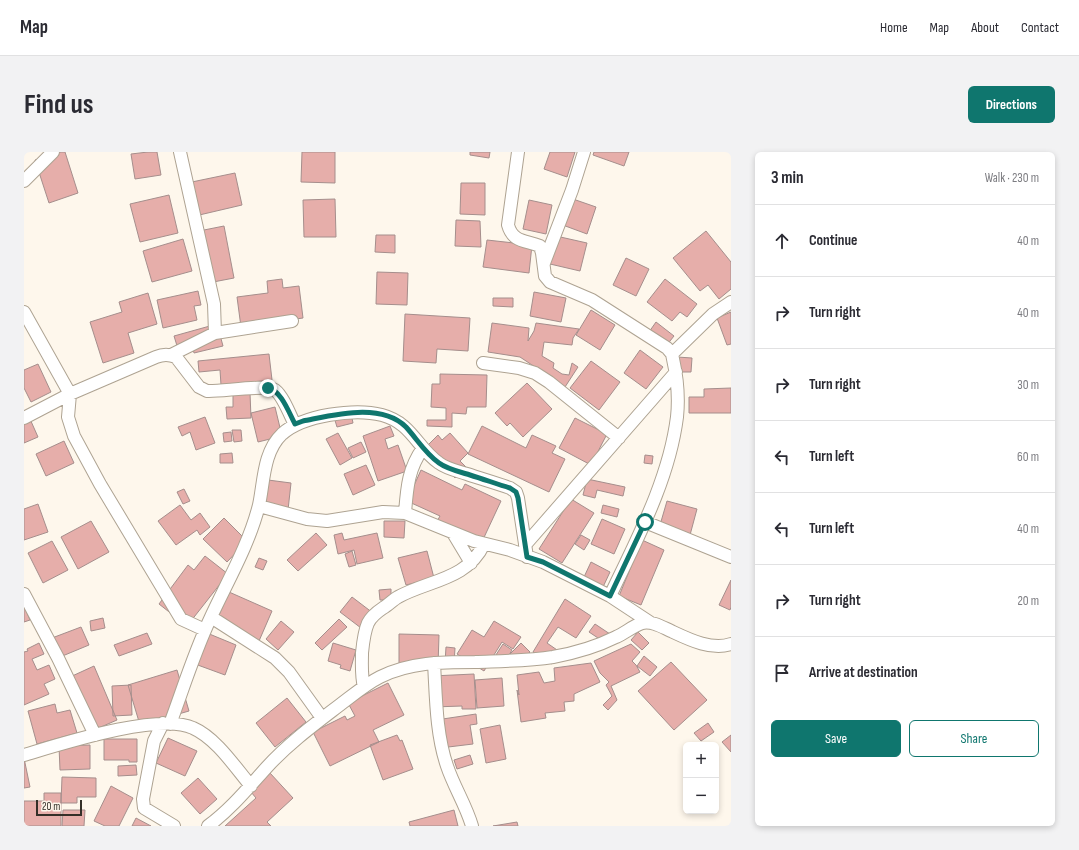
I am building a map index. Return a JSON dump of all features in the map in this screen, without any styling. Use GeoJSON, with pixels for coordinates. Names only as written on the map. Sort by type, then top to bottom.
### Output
{"type":"FeatureCollection","features":[{"type":"Feature","properties":{"kind":"street"},"geometry":{"type":"LineString","coordinates":[[24,181],[53,152]]}},
{"type":"Feature","properties":{"kind":"street"},"geometry":{"type":"LineString","coordinates":[[180,152],[214,304],[215,333]]}},
{"type":"Feature","properties":{"kind":"street"},"geometry":{"type":"LineString","coordinates":[[518,152],[508,225],[512,235],[540,246],[545,276],[550,282],[592,300],[667,348],[672,354],[676,372],[677,416],[670,454],[662,480],[645,522],[610,596]]}},
{"type":"Feature","properties":{"kind":"street"},"geometry":{"type":"LineString","coordinates":[[544,264],[572,190],[584,152]]}},
{"type":"Feature","properties":{"kind":"street"},"geometry":{"type":"LineString","coordinates":[[672,354],[713,314],[731,302]]}},
{"type":"Feature","properties":{"kind":"street"},"geometry":{"type":"LineString","coordinates":[[24,312],[70,394],[68,417],[74,436],[100,484],[181,619],[205,630]]}},
{"type":"Feature","properties":{"kind":"street"},"geometry":{"type":"LineString","coordinates":[[171,355],[215,333],[292,321]]}},
{"type":"Feature","properties":{"kind":"street"},"geometry":{"type":"LineString","coordinates":[[24,418],[70,394],[156,357],[161,355],[171,355],[176,357],[199,387],[206,391],[261,388],[273,389],[279,395],[295,424]]}},
{"type":"Feature","properties":{"kind":"street"},"geometry":{"type":"LineString","coordinates":[[483,364],[519,368],[539,375],[619,438]]}},
{"type":"Feature","properties":{"kind":"street"},"geometry":{"type":"LineString","coordinates":[[526,551],[619,438],[676,372]]}},
{"type":"Feature","properties":{"kind":"street"},"geometry":{"type":"LineString","coordinates":[[174,826],[144,808],[143,799],[154,741],[166,723],[205,630],[233,573],[255,520],[271,450],[281,435],[295,424],[303,421],[357,412],[374,413],[389,417],[404,426],[423,448],[440,464],[456,471],[510,488],[516,492],[520,507],[526,551]]}},
{"type":"Feature","properties":{"kind":"street"},"geometry":{"type":"LineString","coordinates":[[404,513],[412,465],[423,448]]}},
{"type":"Feature","properties":{"kind":"street"},"geometry":{"type":"LineString","coordinates":[[259,506],[307,519],[327,521],[383,512],[404,513],[484,544],[510,550],[526,551],[543,562],[610,596],[651,623],[680,636],[718,647],[731,644]]}},
{"type":"Feature","properties":{"kind":"street"},"geometry":{"type":"LineString","coordinates":[[645,522],[731,557]]}},
{"type":"Feature","properties":{"kind":"street"},"geometry":{"type":"LineString","coordinates":[[453,533],[471,563]]}},
{"type":"Feature","properties":{"kind":"street"},"geometry":{"type":"LineString","coordinates":[[364,687],[361,675],[363,643],[368,621],[377,612],[398,597],[460,571],[479,555],[484,544]]}},
{"type":"Feature","properties":{"kind":"street"},"geometry":{"type":"LineString","coordinates":[[24,594],[58,658],[95,735]]}},
{"type":"Feature","properties":{"kind":"street"},"geometry":{"type":"LineString","coordinates":[[211,617],[275,658],[289,672],[322,718]]}},
{"type":"Feature","properties":{"kind":"street"},"geometry":{"type":"LineString","coordinates":[[208,826],[229,809],[251,786],[267,766],[288,746],[322,718],[379,677],[410,666],[434,662],[503,661],[552,657],[593,648],[636,626],[651,623]]}},
{"type":"Feature","properties":{"kind":"street"},"geometry":{"type":"LineString","coordinates":[[434,662],[438,720],[442,745],[447,766],[472,826]]}},
{"type":"Feature","properties":{"kind":"street"},"geometry":{"type":"LineString","coordinates":[[24,755],[95,735],[142,725],[166,723],[178,724],[193,727],[208,737],[251,786]]}},
{"type":"Feature","properties":{"kind":"building"},"geometry":{"type":"Polygon","coordinates":[[[65,152],[78,193],[49,203],[35,160],[65,152]]]}},
{"type":"Feature","properties":{"kind":"building"},"geometry":{"type":"Polygon","coordinates":[[[157,152],[161,175],[135,179],[131,154],[157,152]]]}},
{"type":"Feature","properties":{"kind":"building"},"geometry":{"type":"Polygon","coordinates":[[[302,152],[335,152],[335,183],[301,182],[302,152]]]}},
{"type":"Feature","properties":{"kind":"building"},"geometry":{"type":"Polygon","coordinates":[[[470,152],[490,152],[489,158],[470,155],[470,152]]]}},
{"type":"Feature","properties":{"kind":"building"},"geometry":{"type":"Polygon","coordinates":[[[550,152],[575,152],[567,177],[544,169],[550,152]]]}},
{"type":"Feature","properties":{"kind":"building"},"geometry":{"type":"Polygon","coordinates":[[[594,152],[629,152],[624,166],[593,155],[594,152]]]}},
{"type":"Feature","properties":{"kind":"building"},"geometry":{"type":"Polygon","coordinates":[[[235,173],[242,205],[195,216],[187,183],[235,173]]]}},
{"type":"Feature","properties":{"kind":"building"},"geometry":{"type":"Polygon","coordinates":[[[461,183],[485,183],[485,215],[460,214],[461,183]]]}},
{"type":"Feature","properties":{"kind":"building"},"geometry":{"type":"Polygon","coordinates":[[[169,195],[178,233],[140,242],[130,204],[169,195]]]}},
{"type":"Feature","properties":{"kind":"building"},"geometry":{"type":"Polygon","coordinates":[[[570,198],[596,207],[587,234],[560,224],[570,198]]]}},
{"type":"Feature","properties":{"kind":"building"},"geometry":{"type":"Polygon","coordinates":[[[335,199],[336,237],[304,237],[303,200],[335,199]]]}},
{"type":"Feature","properties":{"kind":"building"},"geometry":{"type":"Polygon","coordinates":[[[529,200],[552,205],[546,234],[523,229],[529,200]]]}},
{"type":"Feature","properties":{"kind":"building"},"geometry":{"type":"Polygon","coordinates":[[[456,220],[480,221],[481,247],[455,246],[456,220]]]}},
{"type":"Feature","properties":{"kind":"building"},"geometry":{"type":"Polygon","coordinates":[[[224,226],[234,278],[208,283],[199,231],[224,226]]]}},
{"type":"Feature","properties":{"kind":"building"},"geometry":{"type":"Polygon","coordinates":[[[706,231],[731,262],[731,289],[719,299],[708,285],[700,291],[673,258],[706,231]]]}},
{"type":"Feature","properties":{"kind":"building"},"geometry":{"type":"Polygon","coordinates":[[[376,235],[395,235],[395,253],[375,252],[376,235]]]}},
{"type":"Feature","properties":{"kind":"building"},"geometry":{"type":"Polygon","coordinates":[[[556,236],[587,243],[580,271],[550,264],[556,236]]]}},
{"type":"Feature","properties":{"kind":"building"},"geometry":{"type":"Polygon","coordinates":[[[183,239],[192,271],[152,282],[143,251],[183,239]]]}},
{"type":"Feature","properties":{"kind":"building"},"geometry":{"type":"Polygon","coordinates":[[[487,240],[532,245],[529,273],[483,267],[487,240]]]}},
{"type":"Feature","properties":{"kind":"building"},"geometry":{"type":"Polygon","coordinates":[[[626,258],[649,269],[636,296],[613,285],[626,258]]]}},
{"type":"Feature","properties":{"kind":"building"},"geometry":{"type":"Polygon","coordinates":[[[377,272],[408,273],[407,305],[376,304],[377,272]]]}},
{"type":"Feature","properties":{"kind":"building"},"geometry":{"type":"Polygon","coordinates":[[[282,279],[283,288],[299,286],[303,318],[241,327],[237,297],[268,293],[267,281],[282,279]]]}},
{"type":"Feature","properties":{"kind":"building"},"geometry":{"type":"Polygon","coordinates":[[[665,279],[697,304],[687,317],[680,312],[672,321],[647,302],[665,279]]]}},
{"type":"Feature","properties":{"kind":"building"},"geometry":{"type":"Polygon","coordinates":[[[198,291],[201,305],[194,306],[197,320],[163,328],[157,300],[198,291]]]}},
{"type":"Feature","properties":{"kind":"building"},"geometry":{"type":"Polygon","coordinates":[[[534,292],[566,298],[561,322],[530,316],[534,292]]]}},
{"type":"Feature","properties":{"kind":"building"},"geometry":{"type":"Polygon","coordinates":[[[148,293],[157,324],[128,333],[134,353],[103,363],[90,322],[122,312],[119,302],[148,293]]]}},
{"type":"Feature","properties":{"kind":"building"},"geometry":{"type":"Polygon","coordinates":[[[493,298],[513,298],[513,307],[493,306],[493,298]]]}},
{"type":"Feature","properties":{"kind":"building"},"geometry":{"type":"Polygon","coordinates":[[[591,310],[615,325],[600,350],[576,335],[591,310]]]}},
{"type":"Feature","properties":{"kind":"building"},"geometry":{"type":"Polygon","coordinates":[[[731,312],[731,344],[727,345],[717,318],[731,312]]]}},
{"type":"Feature","properties":{"kind":"building"},"geometry":{"type":"Polygon","coordinates":[[[405,314],[470,318],[468,351],[437,349],[436,363],[403,361],[405,314]]]}},
{"type":"Feature","properties":{"kind":"building"},"geometry":{"type":"Polygon","coordinates":[[[656,322],[674,336],[666,346],[649,332],[656,322]]]}},
{"type":"Feature","properties":{"kind":"building"},"geometry":{"type":"Polygon","coordinates":[[[492,323],[529,328],[528,341],[534,331],[536,323],[579,329],[573,338],[572,345],[544,342],[542,356],[554,363],[553,368],[562,374],[569,375],[572,363],[578,367],[565,387],[520,357],[488,352],[492,323]]]}},
{"type":"Feature","properties":{"kind":"building"},"geometry":{"type":"Polygon","coordinates":[[[217,324],[223,346],[194,353],[192,345],[178,349],[174,336],[217,324]]]}},
{"type":"Feature","properties":{"kind":"building"},"geometry":{"type":"Polygon","coordinates":[[[640,350],[663,367],[646,389],[624,373],[640,350]]]}},
{"type":"Feature","properties":{"kind":"building"},"geometry":{"type":"Polygon","coordinates":[[[269,354],[272,380],[221,385],[220,370],[199,372],[198,361],[269,354]]]}},
{"type":"Feature","properties":{"kind":"building"},"geometry":{"type":"Polygon","coordinates":[[[677,357],[692,358],[691,372],[677,372],[677,357]]]}},
{"type":"Feature","properties":{"kind":"building"},"geometry":{"type":"Polygon","coordinates":[[[591,361],[620,382],[599,410],[570,388],[591,361]]]}},
{"type":"Feature","properties":{"kind":"building"},"geometry":{"type":"Polygon","coordinates":[[[38,364],[51,392],[31,402],[24,388],[24,370],[38,364]]]}},
{"type":"Feature","properties":{"kind":"building"},"geometry":{"type":"Polygon","coordinates":[[[440,374],[487,375],[486,407],[467,407],[466,414],[452,413],[452,427],[427,426],[427,420],[446,420],[446,408],[431,407],[432,384],[440,384],[440,374]]]}},
{"type":"Feature","properties":{"kind":"building"},"geometry":{"type":"Polygon","coordinates":[[[527,383],[552,409],[523,437],[510,423],[507,426],[495,413],[527,383]]]}},
{"type":"Feature","properties":{"kind":"building"},"geometry":{"type":"Polygon","coordinates":[[[731,388],[731,413],[689,413],[689,397],[704,397],[704,389],[731,388]]]}},
{"type":"Feature","properties":{"kind":"building"},"geometry":{"type":"Polygon","coordinates":[[[250,393],[251,418],[227,419],[226,407],[233,407],[233,394],[250,393]]]}},
{"type":"Feature","properties":{"kind":"building"},"geometry":{"type":"Polygon","coordinates":[[[275,407],[282,436],[258,442],[251,413],[275,407]]]}},
{"type":"Feature","properties":{"kind":"building"},"geometry":{"type":"Polygon","coordinates":[[[351,413],[353,423],[337,427],[334,417],[351,413]]]}},
{"type":"Feature","properties":{"kind":"building"},"geometry":{"type":"Polygon","coordinates":[[[205,417],[215,443],[196,450],[190,432],[182,436],[178,427],[205,417]]]}},
{"type":"Feature","properties":{"kind":"building"},"geometry":{"type":"Polygon","coordinates":[[[575,418],[607,434],[591,465],[559,448],[575,418]]]}},
{"type":"Feature","properties":{"kind":"building"},"geometry":{"type":"Polygon","coordinates":[[[30,419],[38,437],[24,443],[24,421],[30,419]]]}},
{"type":"Feature","properties":{"kind":"building"},"geometry":{"type":"Polygon","coordinates":[[[390,426],[394,436],[385,439],[388,449],[398,445],[407,471],[378,481],[363,436],[390,426]]]}},
{"type":"Feature","properties":{"kind":"building"},"geometry":{"type":"Polygon","coordinates":[[[482,426],[526,448],[532,435],[556,446],[552,453],[565,459],[549,492],[468,454],[482,426]]]}},
{"type":"Feature","properties":{"kind":"building"},"geometry":{"type":"Polygon","coordinates":[[[232,430],[241,430],[242,441],[234,442],[232,430]]]}},
{"type":"Feature","properties":{"kind":"building"},"geometry":{"type":"Polygon","coordinates":[[[231,432],[232,441],[224,442],[223,433],[231,432]]]}},
{"type":"Feature","properties":{"kind":"building"},"geometry":{"type":"Polygon","coordinates":[[[338,433],[352,458],[340,465],[326,439],[338,433]]]}},
{"type":"Feature","properties":{"kind":"building"},"geometry":{"type":"Polygon","coordinates":[[[450,433],[468,453],[460,461],[466,467],[455,478],[426,447],[438,435],[442,440],[450,433]]]}},
{"type":"Feature","properties":{"kind":"building"},"geometry":{"type":"Polygon","coordinates":[[[64,441],[74,463],[46,476],[36,454],[64,441]]]}},
{"type":"Feature","properties":{"kind":"building"},"geometry":{"type":"Polygon","coordinates":[[[361,442],[366,452],[353,458],[348,448],[361,442]]]}},
{"type":"Feature","properties":{"kind":"building"},"geometry":{"type":"Polygon","coordinates":[[[232,453],[233,463],[220,463],[220,454],[232,453]]]}},
{"type":"Feature","properties":{"kind":"building"},"geometry":{"type":"Polygon","coordinates":[[[645,455],[653,456],[652,464],[644,463],[645,455]]]}},
{"type":"Feature","properties":{"kind":"building"},"geometry":{"type":"Polygon","coordinates":[[[366,465],[375,485],[353,495],[344,474],[366,465]]]}},
{"type":"Feature","properties":{"kind":"building"},"geometry":{"type":"Polygon","coordinates":[[[421,470],[462,490],[465,484],[501,501],[480,546],[435,525],[440,516],[407,501],[421,470]]]}},
{"type":"Feature","properties":{"kind":"building"},"geometry":{"type":"Polygon","coordinates":[[[587,479],[625,487],[623,496],[597,490],[595,498],[583,495],[587,479]]]}},
{"type":"Feature","properties":{"kind":"building"},"geometry":{"type":"Polygon","coordinates":[[[268,480],[291,483],[288,510],[265,507],[268,480]]]}},
{"type":"Feature","properties":{"kind":"building"},"geometry":{"type":"Polygon","coordinates":[[[184,489],[190,501],[183,504],[177,492],[184,489]]]}},
{"type":"Feature","properties":{"kind":"building"},"geometry":{"type":"Polygon","coordinates":[[[571,499],[594,513],[562,563],[539,549],[571,499]]]}},
{"type":"Feature","properties":{"kind":"building"},"geometry":{"type":"Polygon","coordinates":[[[667,501],[697,509],[690,535],[660,525],[667,501]]]}},
{"type":"Feature","properties":{"kind":"building"},"geometry":{"type":"Polygon","coordinates":[[[38,504],[48,532],[24,540],[24,509],[38,504]]]}},
{"type":"Feature","properties":{"kind":"building"},"geometry":{"type":"Polygon","coordinates":[[[180,505],[191,520],[200,513],[210,527],[200,535],[197,530],[176,545],[158,521],[180,505]]]}},
{"type":"Feature","properties":{"kind":"building"},"geometry":{"type":"Polygon","coordinates":[[[603,505],[619,509],[617,517],[601,513],[603,505]]]}},
{"type":"Feature","properties":{"kind":"building"},"geometry":{"type":"Polygon","coordinates":[[[224,518],[247,541],[227,562],[203,539],[224,518]]]}},
{"type":"Feature","properties":{"kind":"building"},"geometry":{"type":"Polygon","coordinates":[[[602,519],[625,529],[614,554],[591,544],[602,519]]]}},
{"type":"Feature","properties":{"kind":"building"},"geometry":{"type":"Polygon","coordinates":[[[91,521],[109,552],[78,569],[61,537],[91,521]]]}},
{"type":"Feature","properties":{"kind":"building"},"geometry":{"type":"Polygon","coordinates":[[[384,521],[405,521],[404,538],[384,537],[384,521]]]}},
{"type":"Feature","properties":{"kind":"building"},"geometry":{"type":"Polygon","coordinates":[[[316,533],[327,545],[298,571],[287,560],[316,533]]]}},
{"type":"Feature","properties":{"kind":"building"},"geometry":{"type":"Polygon","coordinates":[[[342,533],[344,540],[377,533],[383,558],[357,564],[354,550],[338,554],[334,535],[342,533]]]}},
{"type":"Feature","properties":{"kind":"building"},"geometry":{"type":"Polygon","coordinates":[[[581,535],[590,540],[584,550],[575,544],[581,535]]]}},
{"type":"Feature","properties":{"kind":"building"},"geometry":{"type":"Polygon","coordinates":[[[642,540],[664,550],[641,605],[619,596],[642,540]]]}},
{"type":"Feature","properties":{"kind":"building"},"geometry":{"type":"Polygon","coordinates":[[[52,541],[68,570],[43,583],[28,553],[52,541]]]}},
{"type":"Feature","properties":{"kind":"building"},"geometry":{"type":"Polygon","coordinates":[[[352,551],[356,565],[349,567],[345,554],[352,551]]]}},
{"type":"Feature","properties":{"kind":"building"},"geometry":{"type":"Polygon","coordinates":[[[427,551],[434,578],[406,585],[398,558],[427,551]]]}},
{"type":"Feature","properties":{"kind":"building"},"geometry":{"type":"Polygon","coordinates":[[[205,556],[228,574],[187,626],[159,604],[188,565],[194,570],[205,556]]]}},
{"type":"Feature","properties":{"kind":"building"},"geometry":{"type":"Polygon","coordinates":[[[259,558],[267,561],[263,570],[255,567],[259,558]]]}},
{"type":"Feature","properties":{"kind":"building"},"geometry":{"type":"Polygon","coordinates":[[[591,562],[610,572],[603,587],[584,577],[591,562]]]}},
{"type":"Feature","properties":{"kind":"building"},"geometry":{"type":"Polygon","coordinates":[[[731,580],[731,607],[730,610],[719,605],[731,580]]]}},
{"type":"Feature","properties":{"kind":"building"},"geometry":{"type":"Polygon","coordinates":[[[391,589],[391,600],[380,600],[379,590],[391,589]]]}},
{"type":"Feature","properties":{"kind":"building"},"geometry":{"type":"Polygon","coordinates":[[[229,592],[272,611],[259,641],[216,622],[229,592]]]}},
{"type":"Feature","properties":{"kind":"building"},"geometry":{"type":"Polygon","coordinates":[[[352,597],[373,613],[361,628],[340,612],[352,597]]]}},
{"type":"Feature","properties":{"kind":"building"},"geometry":{"type":"Polygon","coordinates":[[[565,599],[591,616],[576,638],[558,627],[547,643],[560,652],[552,664],[533,652],[565,599]]]}},
{"type":"Feature","properties":{"kind":"building"},"geometry":{"type":"Polygon","coordinates":[[[24,605],[30,620],[24,622],[24,605]]]}},
{"type":"Feature","properties":{"kind":"building"},"geometry":{"type":"Polygon","coordinates":[[[103,618],[105,628],[91,631],[90,621],[103,618]]]}},
{"type":"Feature","properties":{"kind":"building"},"geometry":{"type":"Polygon","coordinates":[[[339,619],[347,627],[322,650],[315,643],[339,619]]]}},
{"type":"Feature","properties":{"kind":"building"},"geometry":{"type":"Polygon","coordinates":[[[281,621],[294,632],[278,650],[266,639],[281,621]]]}},
{"type":"Feature","properties":{"kind":"building"},"geometry":{"type":"Polygon","coordinates":[[[494,621],[521,637],[513,649],[502,642],[484,671],[457,654],[472,630],[484,637],[494,621]]]}},
{"type":"Feature","properties":{"kind":"building"},"geometry":{"type":"Polygon","coordinates":[[[595,624],[610,634],[604,642],[589,632],[595,624]]]}},
{"type":"Feature","properties":{"kind":"building"},"geometry":{"type":"Polygon","coordinates":[[[81,627],[89,645],[60,657],[52,638],[81,627]]]}},
{"type":"Feature","properties":{"kind":"building"},"geometry":{"type":"Polygon","coordinates":[[[638,632],[649,643],[642,650],[631,640],[638,632]]]}},
{"type":"Feature","properties":{"kind":"building"},"geometry":{"type":"Polygon","coordinates":[[[147,633],[152,644],[119,656],[114,645],[147,633]]]}},
{"type":"Feature","properties":{"kind":"building"},"geometry":{"type":"Polygon","coordinates":[[[207,633],[236,645],[225,675],[195,664],[207,633]]]}},
{"type":"Feature","properties":{"kind":"building"},"geometry":{"type":"Polygon","coordinates":[[[399,634],[439,635],[438,666],[399,665],[399,634]]]}},
{"type":"Feature","properties":{"kind":"building"},"geometry":{"type":"Polygon","coordinates":[[[39,643],[44,654],[32,659],[37,670],[49,665],[55,679],[44,684],[49,694],[24,705],[24,652],[28,651],[27,649],[39,643]]]}},
{"type":"Feature","properties":{"kind":"building"},"geometry":{"type":"Polygon","coordinates":[[[333,643],[356,650],[350,671],[340,668],[341,665],[328,661],[333,643]]]}},
{"type":"Feature","properties":{"kind":"building"},"geometry":{"type":"Polygon","coordinates":[[[521,643],[530,652],[516,665],[508,656],[521,643]]]}},
{"type":"Feature","properties":{"kind":"building"},"geometry":{"type":"Polygon","coordinates":[[[503,644],[512,650],[502,667],[492,661],[503,644]]]}},
{"type":"Feature","properties":{"kind":"building"},"geometry":{"type":"Polygon","coordinates":[[[631,644],[640,652],[632,661],[640,672],[611,686],[617,700],[608,710],[603,705],[612,696],[606,685],[609,682],[600,673],[594,661],[631,644]]]}},
{"type":"Feature","properties":{"kind":"building"},"geometry":{"type":"Polygon","coordinates":[[[446,647],[455,648],[454,664],[445,663],[446,647]]]}},
{"type":"Feature","properties":{"kind":"building"},"geometry":{"type":"Polygon","coordinates":[[[644,656],[657,667],[650,676],[637,666],[644,656]]]}},
{"type":"Feature","properties":{"kind":"building"},"geometry":{"type":"Polygon","coordinates":[[[671,662],[707,700],[674,730],[638,691],[671,662]]]}},
{"type":"Feature","properties":{"kind":"building"},"geometry":{"type":"Polygon","coordinates":[[[591,663],[600,682],[574,694],[574,701],[564,702],[565,711],[545,713],[546,718],[521,722],[517,690],[519,695],[517,675],[539,672],[544,683],[555,681],[554,668],[591,663]]]}},
{"type":"Feature","properties":{"kind":"building"},"geometry":{"type":"Polygon","coordinates":[[[94,666],[117,720],[94,730],[70,677],[94,666]]]}},
{"type":"Feature","properties":{"kind":"building"},"geometry":{"type":"Polygon","coordinates":[[[177,670],[189,711],[140,725],[128,685],[177,670]]]}},
{"type":"Feature","properties":{"kind":"building"},"geometry":{"type":"Polygon","coordinates":[[[474,674],[476,709],[462,709],[462,706],[433,707],[432,676],[474,674]]]}},
{"type":"Feature","properties":{"kind":"building"},"geometry":{"type":"Polygon","coordinates":[[[502,678],[504,706],[477,708],[475,680],[502,678]]]}},
{"type":"Feature","properties":{"kind":"building"},"geometry":{"type":"Polygon","coordinates":[[[388,683],[404,715],[373,730],[379,742],[330,766],[313,732],[345,716],[347,720],[355,716],[348,703],[388,683]]]}},
{"type":"Feature","properties":{"kind":"building"},"geometry":{"type":"Polygon","coordinates":[[[131,685],[132,715],[113,716],[112,686],[131,685]]]}},
{"type":"Feature","properties":{"kind":"building"},"geometry":{"type":"Polygon","coordinates":[[[287,698],[306,722],[275,747],[256,723],[287,698]]]}},
{"type":"Feature","properties":{"kind":"building"},"geometry":{"type":"Polygon","coordinates":[[[55,704],[57,713],[70,710],[77,733],[37,744],[28,711],[55,704]]]}},
{"type":"Feature","properties":{"kind":"building"},"geometry":{"type":"Polygon","coordinates":[[[476,714],[477,724],[470,725],[473,744],[440,748],[436,720],[476,714]]]}},
{"type":"Feature","properties":{"kind":"building"},"geometry":{"type":"Polygon","coordinates":[[[708,723],[714,732],[701,741],[694,733],[708,723]]]}},
{"type":"Feature","properties":{"kind":"building"},"geometry":{"type":"Polygon","coordinates":[[[500,725],[506,759],[486,763],[480,729],[500,725]]]}},
{"type":"Feature","properties":{"kind":"building"},"geometry":{"type":"Polygon","coordinates":[[[397,735],[400,741],[402,740],[413,769],[383,780],[370,745],[397,735]]]}},
{"type":"Feature","properties":{"kind":"building"},"geometry":{"type":"Polygon","coordinates":[[[731,735],[731,752],[722,742],[731,735]]]}},
{"type":"Feature","properties":{"kind":"building"},"geometry":{"type":"Polygon","coordinates":[[[168,738],[197,751],[185,776],[156,763],[168,738]]]}},
{"type":"Feature","properties":{"kind":"building"},"geometry":{"type":"Polygon","coordinates":[[[104,739],[137,739],[137,762],[129,762],[129,760],[104,760],[104,739]]]}},
{"type":"Feature","properties":{"kind":"building"},"geometry":{"type":"Polygon","coordinates":[[[90,745],[90,769],[60,770],[59,746],[90,745]]]}},
{"type":"Feature","properties":{"kind":"building"},"geometry":{"type":"Polygon","coordinates":[[[470,755],[473,764],[457,769],[454,760],[470,755]]]}},
{"type":"Feature","properties":{"kind":"building"},"geometry":{"type":"Polygon","coordinates":[[[24,758],[30,787],[24,788],[24,758]]]}},
{"type":"Feature","properties":{"kind":"building"},"geometry":{"type":"Polygon","coordinates":[[[136,765],[137,775],[118,776],[118,766],[136,765]]]}},
{"type":"Feature","properties":{"kind":"building"},"geometry":{"type":"Polygon","coordinates":[[[270,773],[293,798],[267,822],[271,826],[225,826],[256,798],[251,792],[270,773]]]}},
{"type":"Feature","properties":{"kind":"building"},"geometry":{"type":"Polygon","coordinates":[[[62,777],[96,778],[96,797],[77,797],[77,803],[61,803],[62,777]]]}},
{"type":"Feature","properties":{"kind":"building"},"geometry":{"type":"Polygon","coordinates":[[[198,778],[217,799],[200,814],[181,793],[198,778]]]}},
{"type":"Feature","properties":{"kind":"building"},"geometry":{"type":"Polygon","coordinates":[[[111,786],[133,798],[119,826],[105,826],[94,821],[111,786]]]}},
{"type":"Feature","properties":{"kind":"building"},"geometry":{"type":"Polygon","coordinates":[[[44,793],[61,793],[61,826],[24,826],[24,801],[44,801],[44,793]]]}},
{"type":"Feature","properties":{"kind":"building"},"geometry":{"type":"Polygon","coordinates":[[[63,810],[85,810],[84,826],[62,826],[63,810]]]}},
{"type":"Feature","properties":{"kind":"building"},"geometry":{"type":"Polygon","coordinates":[[[454,810],[458,826],[410,826],[409,822],[454,810]]]}},
{"type":"Feature","properties":{"kind":"building"},"geometry":{"type":"Polygon","coordinates":[[[136,818],[151,826],[132,826],[136,818]]]}},
{"type":"Feature","properties":{"kind":"building"},"geometry":{"type":"Polygon","coordinates":[[[517,822],[518,826],[493,826],[517,822]]]}},
{"type":"Feature","properties":{"kind":"route"},"geometry":{"type":"LineString","coordinates":[[268,388],[273,389],[279,395],[295,424],[303,421],[357,412],[368,412],[389,417],[404,426],[426,451],[440,464],[456,471],[510,488],[516,492],[518,498],[527,557],[543,562],[610,596],[645,522]]}}]}
